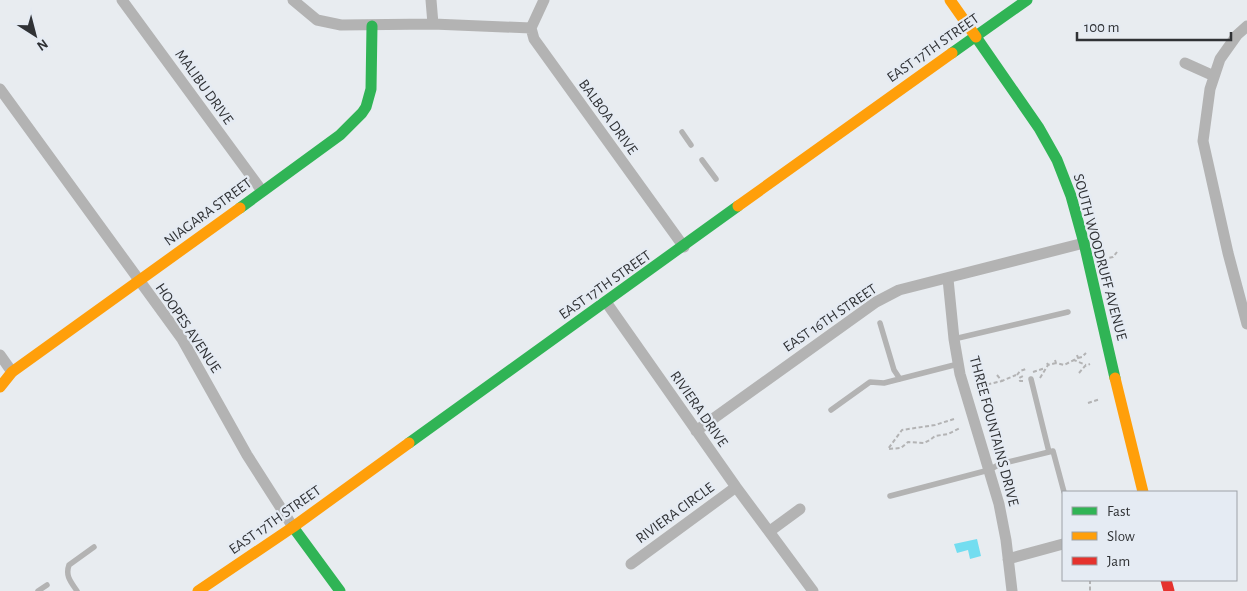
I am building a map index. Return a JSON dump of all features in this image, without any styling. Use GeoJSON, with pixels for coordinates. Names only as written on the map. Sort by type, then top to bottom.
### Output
{"type":"FeatureCollection","features":[{"type":"Feature","properties":{"kind":"main road","name":"SOUTH WOODRUFF AVENUE"},"geometry":{"type":"LineString","coordinates":[[950,0],[1039,128],[1057,160],[1084,243],[1130,446],[1143,491]]}},
{"type":"Feature","properties":{"kind":"main road","name":"EAST 17TH STREET"},"geometry":{"type":"LineString","coordinates":[[198,591],[293,527],[684,247],[886,99],[1027,0]]}},
{"type":"Feature","properties":{"kind":"main road","name":"NIAGARA STREET"},"geometry":{"type":"LineString","coordinates":[[0,387],[12,372],[262,191],[356,120],[366,107],[371,92],[372,26]]}},
{"type":"Feature","properties":{"kind":"main road","name":"HOOPES AVENUE"},"geometry":{"type":"LineString","coordinates":[[293,527],[340,591]]}},
{"type":"Feature","properties":{"kind":"street","name":"MALIBU DRIVE"},"geometry":{"type":"LineString","coordinates":[[122,0],[262,191]]}},
{"type":"Feature","properties":{"kind":"street"},"geometry":{"type":"LineString","coordinates":[[293,0],[317,20],[341,25],[433,24],[531,28],[544,0]]}},
{"type":"Feature","properties":{"kind":"street"},"geometry":{"type":"LineString","coordinates":[[431,0],[433,24]]}},
{"type":"Feature","properties":{"kind":"street"},"geometry":{"type":"LineString","coordinates":[[1247,26],[1237,35],[1220,58],[1210,92],[1203,141],[1228,253],[1247,324]]}},
{"type":"Feature","properties":{"kind":"street","name":"BALBOA DRIVE"},"geometry":{"type":"LineString","coordinates":[[531,28],[534,39],[559,76],[684,247]]}},
{"type":"Feature","properties":{"kind":"street"},"geometry":{"type":"LineString","coordinates":[[1185,63],[1214,76]]}},
{"type":"Feature","properties":{"kind":"street","name":"HOOPES AVENUE"},"geometry":{"type":"LineString","coordinates":[[0,89],[192,355],[247,455],[293,527]]}},
{"type":"Feature","properties":{"kind":"street","name":"EAST 16TH STREET"},"geometry":{"type":"LineString","coordinates":[[696,431],[876,302],[899,290],[1084,243]]}},
{"type":"Feature","properties":{"kind":"street","name":"THREE FOUNTAINS DRIVE"},"geometry":{"type":"LineString","coordinates":[[948,279],[958,364],[999,504],[1012,591]]}},
{"type":"Feature","properties":{"kind":"street","name":"RIVIERA DRIVE"},"geometry":{"type":"LineString","coordinates":[[606,302],[736,487],[813,591]]}},
{"type":"Feature","properties":{"kind":"street"},"geometry":{"type":"LineString","coordinates":[[0,355],[12,372]]}},
{"type":"Feature","properties":{"kind":"street","name":"RIVIERA CIRCLE"},"geometry":{"type":"LineString","coordinates":[[631,564],[736,487]]}},
{"type":"Feature","properties":{"kind":"street"},"geometry":{"type":"LineString","coordinates":[[770,532],[800,509]]}},
{"type":"Feature","properties":{"kind":"street"},"geometry":{"type":"LineString","coordinates":[[1008,558],[1062,544]]}},
{"type":"Feature","properties":{"kind":"lane"},"geometry":{"type":"LineString","coordinates":[[682,132],[691,145]]}},
{"type":"Feature","properties":{"kind":"lane"},"geometry":{"type":"LineString","coordinates":[[702,160],[716,179]]}},
{"type":"Feature","properties":{"kind":"lane"},"geometry":{"type":"LineString","coordinates":[[954,339],[1068,312]]}},
{"type":"Feature","properties":{"kind":"lane"},"geometry":{"type":"LineString","coordinates":[[880,322],[894,370],[900,379]]}},
{"type":"Feature","properties":{"kind":"lane"},"geometry":{"type":"LineString","coordinates":[[831,410],[870,382],[884,383],[958,364]]}},
{"type":"Feature","properties":{"kind":"lane"},"geometry":{"type":"LineString","coordinates":[[1031,379],[1048,452]]}},
{"type":"Feature","properties":{"kind":"lane"},"geometry":{"type":"LineString","coordinates":[[890,496],[989,470],[1000,464],[1053,451],[1064,491]]}},
{"type":"Feature","properties":{"kind":"lane"},"geometry":{"type":"LineString","coordinates":[[77,591],[68,579],[67,568],[94,548]]}},
{"type":"Feature","properties":{"kind":"lane"},"geometry":{"type":"LineString","coordinates":[[38,591],[47,585]]}},
{"type":"Feature","properties":{"kind":"path"},"geometry":{"type":"LineString","coordinates":[[1103,259],[1112,257],[1118,252]]}},
{"type":"Feature","properties":{"kind":"path"},"geometry":{"type":"LineString","coordinates":[[1040,378],[1047,364],[1056,362],[1064,365],[1074,360],[1077,356],[1082,357],[1086,353]]}},
{"type":"Feature","properties":{"kind":"path"},"geometry":{"type":"LineString","coordinates":[[1074,360],[1086,365]]}},
{"type":"Feature","properties":{"kind":"path"},"geometry":{"type":"LineString","coordinates":[[1079,373],[1086,365],[1090,364]]}},
{"type":"Feature","properties":{"kind":"path"},"geometry":{"type":"LineString","coordinates":[[981,386],[1002,381],[1026,368],[1029,372],[1045,368]]}},
{"type":"Feature","properties":{"kind":"path"},"geometry":{"type":"LineString","coordinates":[[1016,374],[1019,378]]}},
{"type":"Feature","properties":{"kind":"path"},"geometry":{"type":"LineString","coordinates":[[997,375],[1002,381]]}},
{"type":"Feature","properties":{"kind":"path"},"geometry":{"type":"LineString","coordinates":[[1088,403],[1100,399]]}},
{"type":"Feature","properties":{"kind":"path"},"geometry":{"type":"LineString","coordinates":[[954,419],[935,425],[902,430],[888,450],[901,448],[908,442],[924,443],[935,436],[948,434],[960,428]]}},
{"type":"Feature","properties":{"kind":"water"},"geometry":{"type":"Polygon","coordinates":[[[977,539],[981,556],[970,559],[968,550],[957,553],[954,544],[977,539]]]}},
{"type":"Feature","properties":{"kind":"traffic: fast"},"geometry":{"type":"LineString","coordinates":[[952,53],[1027,0]]}},
{"type":"Feature","properties":{"kind":"traffic: fast"},"geometry":{"type":"LineString","coordinates":[[240,208],[340,135],[362,113],[366,107],[371,89],[372,26]]}},
{"type":"Feature","properties":{"kind":"traffic: fast"},"geometry":{"type":"LineString","coordinates":[[976,37],[1039,128],[1057,160],[1071,196],[1084,243],[1115,378]]}},
{"type":"Feature","properties":{"kind":"traffic: fast"},"geometry":{"type":"LineString","coordinates":[[409,443],[738,206]]}},
{"type":"Feature","properties":{"kind":"traffic: fast"},"geometry":{"type":"LineString","coordinates":[[293,527],[340,591]]}},
{"type":"Feature","properties":{"kind":"traffic: slow"},"geometry":{"type":"LineString","coordinates":[[950,0],[976,37]]}},
{"type":"Feature","properties":{"kind":"traffic: slow"},"geometry":{"type":"LineString","coordinates":[[738,206],[952,53]]}},
{"type":"Feature","properties":{"kind":"traffic: slow"},"geometry":{"type":"LineString","coordinates":[[0,387],[12,372],[240,208]]}},
{"type":"Feature","properties":{"kind":"traffic: slow"},"geometry":{"type":"LineString","coordinates":[[1115,378],[1143,491]]}},
{"type":"Feature","properties":{"kind":"traffic: slow"},"geometry":{"type":"LineString","coordinates":[[198,591],[293,527],[409,443]]}},
{"type":"Feature","properties":{"kind":"traffic: jam"},"geometry":{"type":"LineString","coordinates":[[1166,581],[1169,591]]}}]}
